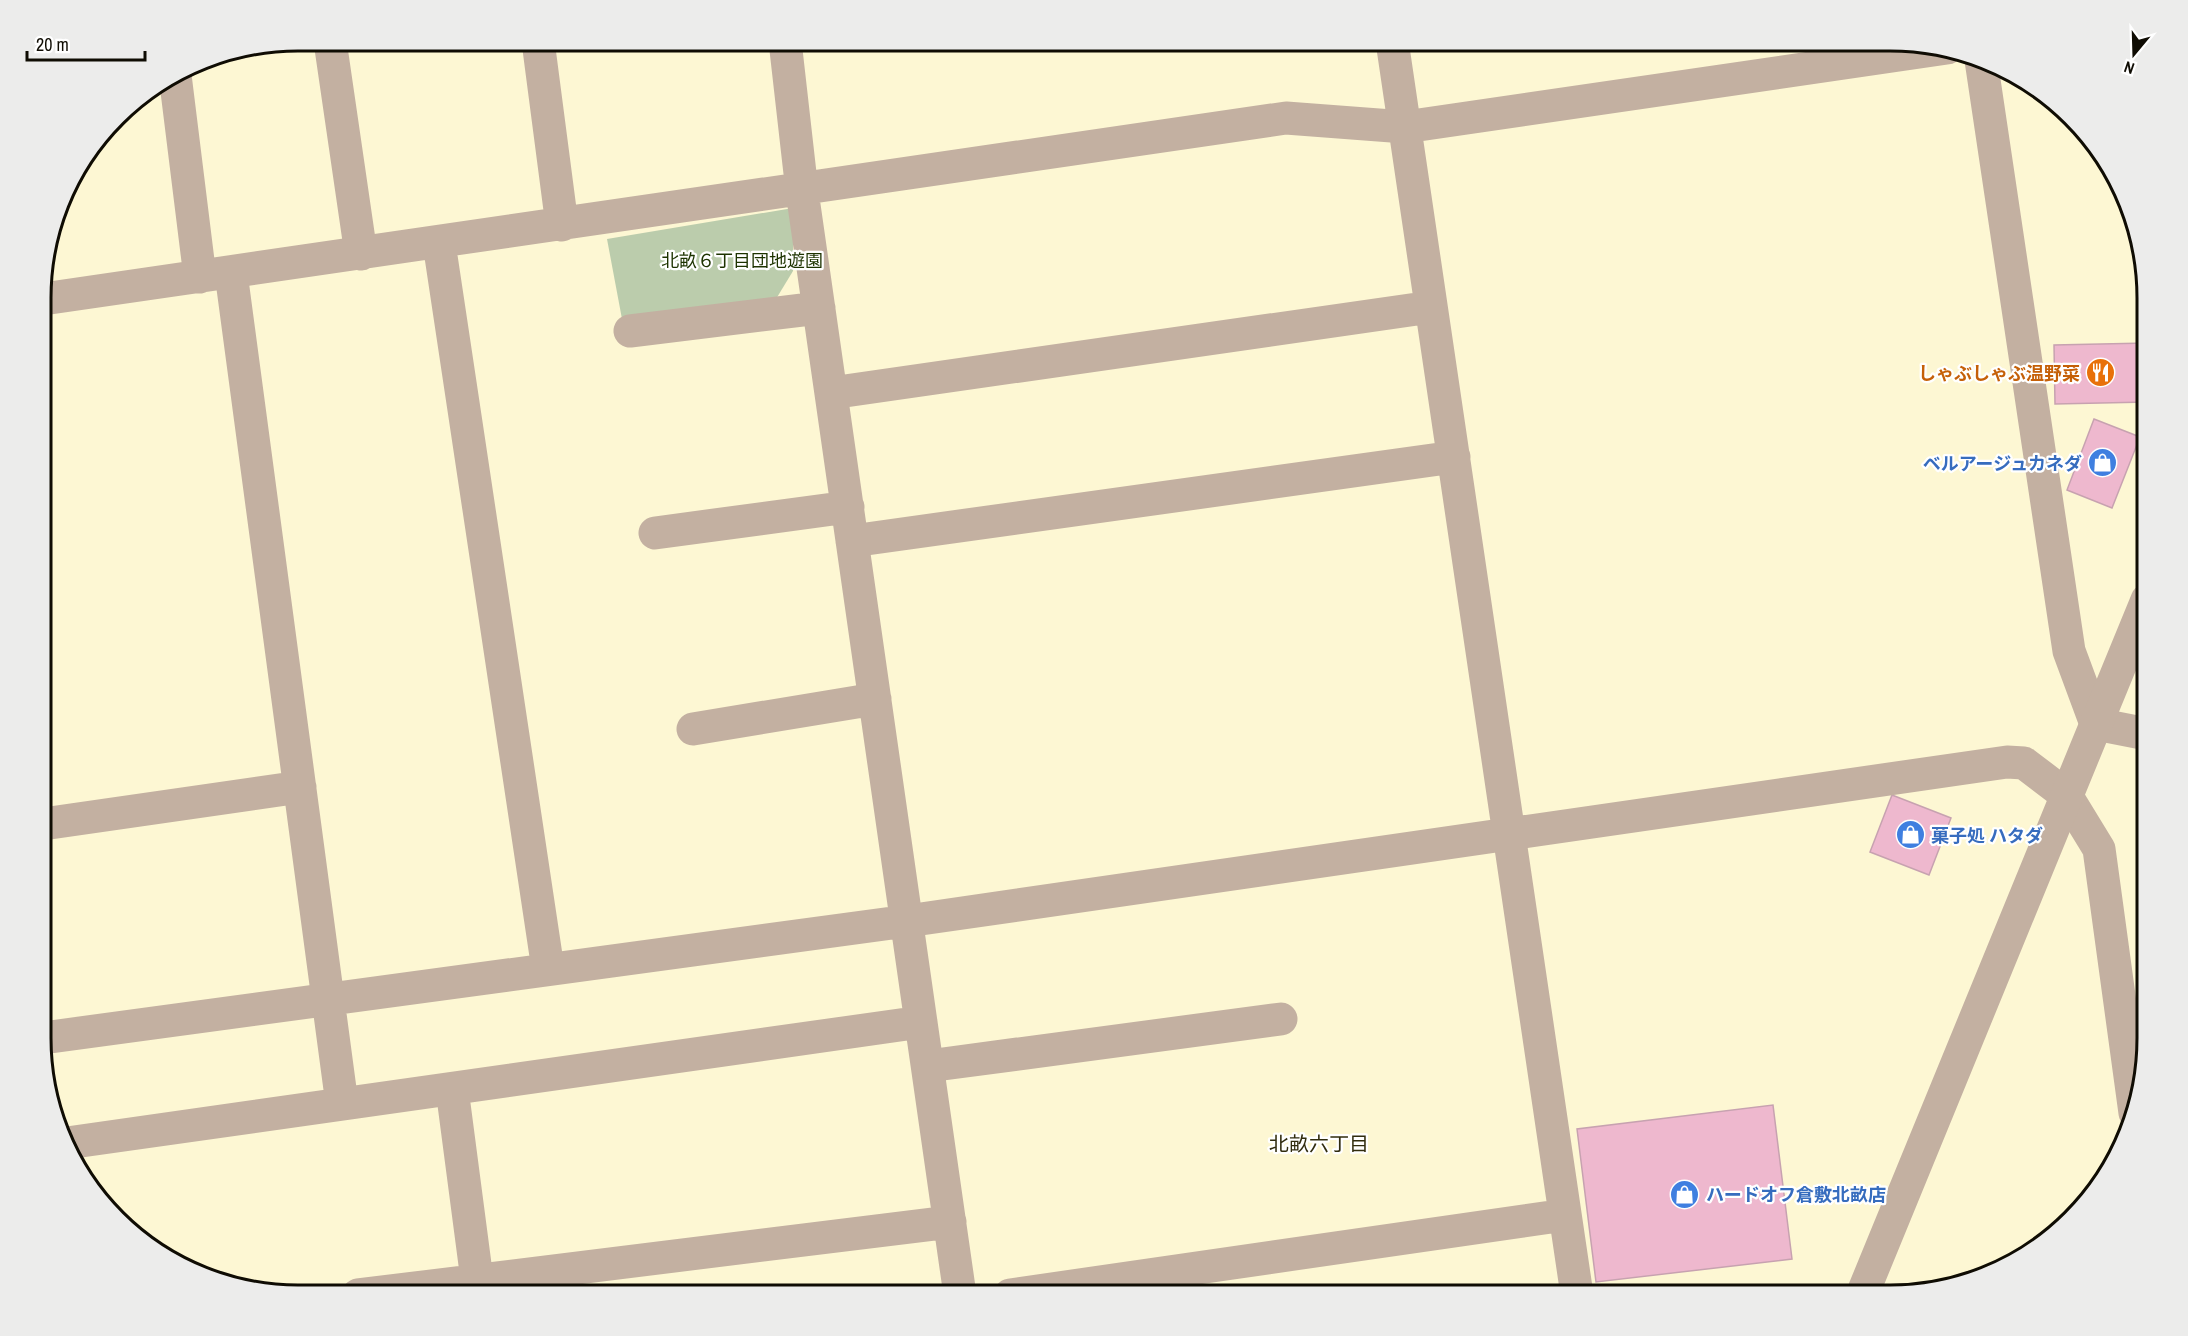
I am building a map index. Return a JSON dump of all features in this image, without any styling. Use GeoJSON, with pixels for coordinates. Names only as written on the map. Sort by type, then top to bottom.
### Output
{"type":"FeatureCollection","features":[{"type":"Feature","properties":{"kind":"street"},"geometry":{"type":"LineString","coordinates":[[332,51],[361,254]]}},
{"type":"Feature","properties":{"kind":"street"},"geometry":{"type":"LineString","coordinates":[[539,51],[562,225]]}},
{"type":"Feature","properties":{"kind":"street"},"geometry":{"type":"LineString","coordinates":[[786,51],[802,191],[959,1285]]}},
{"type":"Feature","properties":{"kind":"street"},"geometry":{"type":"LineString","coordinates":[[1394,51],[1576,1285]]}},
{"type":"Feature","properties":{"kind":"street"},"geometry":{"type":"LineString","coordinates":[[51,298],[802,191],[1286,118],[1405,127],[1915,53]]}},
{"type":"Feature","properties":{"kind":"street"},"geometry":{"type":"LineString","coordinates":[[1982,69],[2069,651],[2096,724]]}},
{"type":"Feature","properties":{"kind":"street"},"geometry":{"type":"LineString","coordinates":[[177,83],[216,275],[300,787],[342,1104]]}},
{"type":"Feature","properties":{"kind":"street"},"geometry":{"type":"LineString","coordinates":[[439,243],[548,969]]}},
{"type":"Feature","properties":{"kind":"street"},"geometry":{"type":"LineString","coordinates":[[831,393],[1431,307]]}},
{"type":"Feature","properties":{"kind":"street"},"geometry":{"type":"LineString","coordinates":[[630,331],[819,308]]}},
{"type":"Feature","properties":{"kind":"street"},"geometry":{"type":"LineString","coordinates":[[852,541],[1454,457]]}},
{"type":"Feature","properties":{"kind":"street"},"geometry":{"type":"LineString","coordinates":[[655,533],[848,507]]}},
{"type":"Feature","properties":{"kind":"street"},"geometry":{"type":"LineString","coordinates":[[1866,1285],[2137,624]]}},
{"type":"Feature","properties":{"kind":"street"},"geometry":{"type":"LineString","coordinates":[[693,729],[875,699]]}},
{"type":"Feature","properties":{"kind":"street"},"geometry":{"type":"LineString","coordinates":[[2096,724],[2137,732]]}},
{"type":"Feature","properties":{"kind":"street"},"geometry":{"type":"LineString","coordinates":[[51,1037],[907,921],[1510,836],[2007,762],[2024,763],[2066,795],[2099,849],[2132,1088]]}},
{"type":"Feature","properties":{"kind":"street"},"geometry":{"type":"LineString","coordinates":[[51,823],[300,787]]}},
{"type":"Feature","properties":{"kind":"street"},"geometry":{"type":"LineString","coordinates":[[928,1066],[1281,1019]]}},
{"type":"Feature","properties":{"kind":"street"},"geometry":{"type":"LineString","coordinates":[[74,1142],[921,1022]]}},
{"type":"Feature","properties":{"kind":"street"},"geometry":{"type":"LineString","coordinates":[[452,1089],[478,1285]]}},
{"type":"Feature","properties":{"kind":"street"},"geometry":{"type":"LineString","coordinates":[[1080,1285],[1566,1215]]}},
{"type":"Feature","properties":{"kind":"street"},"geometry":{"type":"LineString","coordinates":[[499,1285],[950,1222]]}},
{"type":"Feature","properties":{"kind":"green space","name":"北畝６丁目団地遊園"},"geometry":{"type":"Polygon","coordinates":[[[793,208],[793,271],[776,299],[622,319],[607,239],[793,208]]]}},
{"type":"Feature","properties":{"kind":"building","name":"しゃぶしゃぶ温野菜"},"geometry":{"type":"Polygon","coordinates":[[[2137,343],[2137,402],[2055,404],[2054,345],[2137,343]]]}},
{"type":"Feature","properties":{"kind":"building","name":"ベルアージュカネダ"},"geometry":{"type":"Polygon","coordinates":[[[2094,419],[2137,436],[2137,445],[2112,508],[2067,490],[2094,419]]]}},
{"type":"Feature","properties":{"kind":"building","name":"菓子処 ハタダ"},"geometry":{"type":"Polygon","coordinates":[[[1892,795],[1951,818],[1929,875],[1870,852],[1892,795]]]}},
{"type":"Feature","properties":{"kind":"building","name":"ハードオフ倉敷北畝店"},"geometry":{"type":"Polygon","coordinates":[[[1773,1105],[1792,1259],[1596,1282],[1577,1129],[1773,1105]]]}},
{"type":"Feature","properties":{"kind":"place","name":"しゃぶしゃぶ温野菜"},"geometry":{"type":"Point","coordinates":[2101,373]}},
{"type":"Feature","properties":{"kind":"place","name":"ベルアージュカネダ"},"geometry":{"type":"Point","coordinates":[2103,463]}},
{"type":"Feature","properties":{"kind":"place","name":"菓子処 ハタダ"},"geometry":{"type":"Point","coordinates":[1910,835]}},
{"type":"Feature","properties":{"kind":"place","name":"ハードオフ倉敷北畝店"},"geometry":{"type":"Point","coordinates":[1685,1194]}},
{"type":"Feature","properties":{"kind":"district","name":"北畝六丁目"},"geometry":{"type":"Point","coordinates":[1319,1143]}}]}
